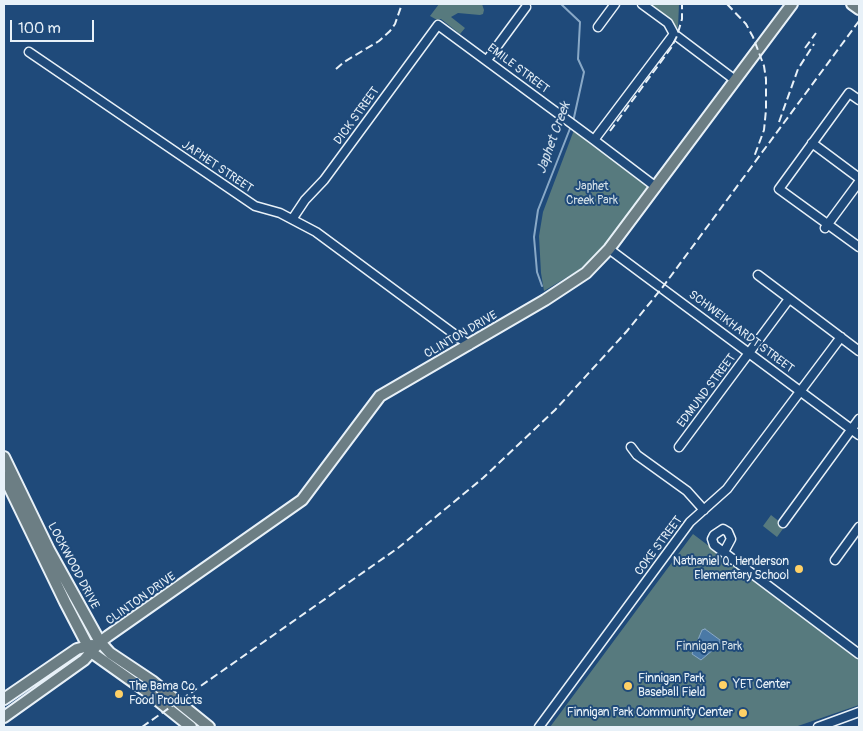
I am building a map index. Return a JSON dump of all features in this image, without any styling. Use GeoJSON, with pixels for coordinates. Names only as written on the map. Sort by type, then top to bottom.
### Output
{"type":"FeatureCollection","features":[{"type":"Feature","properties":{"kind":"main road","name":"CLINTON DRIVE"},"geometry":{"type":"LineString","coordinates":[[4,700],[77,649],[89,649],[100,642],[302,500],[380,396],[545,300],[586,273],[609,249],[792,4]]}},
{"type":"Feature","properties":{"kind":"main road","name":"LOCKWOOD DRIVE"},"geometry":{"type":"LineString","coordinates":[[4,456],[25,510],[55,571],[89,649],[191,727]]}},
{"type":"Feature","properties":{"kind":"main road","name":"LOCKWOOD DRIVE"},"geometry":{"type":"LineString","coordinates":[[4,476],[25,510]]}},
{"type":"Feature","properties":{"kind":"main road","name":"LOCKWOOD DRIVE"},"geometry":{"type":"LineString","coordinates":[[55,571],[100,642],[110,653],[152,681],[209,727]]}},
{"type":"Feature","properties":{"kind":"main road","name":"CLINTON DRIVE"},"geometry":{"type":"LineString","coordinates":[[4,717],[84,660],[89,649]]}},
{"type":"Feature","properties":{"kind":"street"},"geometry":{"type":"LineString","coordinates":[[598,27],[615,4]]}},
{"type":"Feature","properties":{"kind":"street"},"geometry":{"type":"LineString","coordinates":[[642,4],[668,23],[674,34],[735,80]]}},
{"type":"Feature","properties":{"kind":"street"},"geometry":{"type":"LineString","coordinates":[[487,60],[526,7]]}},
{"type":"Feature","properties":{"kind":"street","name":"EMILE STREET"},"geometry":{"type":"LineString","coordinates":[[438,25],[656,187]]}},
{"type":"Feature","properties":{"kind":"street","name":"DICK STREET"},"geometry":{"type":"LineString","coordinates":[[292,218],[305,200],[324,180],[438,25]]}},
{"type":"Feature","properties":{"kind":"street"},"geometry":{"type":"LineString","coordinates":[[592,138],[674,34]]}},
{"type":"Feature","properties":{"kind":"street","name":"JAPHET STREET"},"geometry":{"type":"LineString","coordinates":[[29,52],[255,206],[270,209],[292,218],[316,232],[469,345]]}},
{"type":"Feature","properties":{"kind":"street"},"geometry":{"type":"LineString","coordinates":[[859,100],[849,93],[779,189],[826,226],[859,247]]}},
{"type":"Feature","properties":{"kind":"street"},"geometry":{"type":"LineString","coordinates":[[812,143],[859,180],[826,226]]}},
{"type":"Feature","properties":{"kind":"street","name":"SCHWEIKHARDT STREET"},"geometry":{"type":"LineString","coordinates":[[609,249],[750,352],[859,435]]}},
{"type":"Feature","properties":{"kind":"street"},"geometry":{"type":"LineString","coordinates":[[758,275],[859,351]]}},
{"type":"Feature","properties":{"kind":"street","name":"EDMUND STREET"},"geometry":{"type":"LineString","coordinates":[[679,448],[789,299]]}},
{"type":"Feature","properties":{"kind":"street","name":"COKE STREET"},"geometry":{"type":"LineString","coordinates":[[539,727],[690,522],[727,490],[841,337]]}},
{"type":"Feature","properties":{"kind":"street"},"geometry":{"type":"LineString","coordinates":[[783,523],[859,419]]}},
{"type":"Feature","properties":{"kind":"street"},"geometry":{"type":"LineString","coordinates":[[631,447],[637,455],[686,491],[704,510]]}},
{"type":"Feature","properties":{"kind":"street"},"geometry":{"type":"LineString","coordinates":[[835,560],[859,527]]}},
{"type":"Feature","properties":{"kind":"street"},"geometry":{"type":"LineString","coordinates":[[724,552],[859,654]]}},
{"type":"Feature","properties":{"kind":"street"},"geometry":{"type":"LineString","coordinates":[[818,727],[859,712]]}},
{"type":"Feature","properties":{"kind":"green space"},"geometry":{"type":"Polygon","coordinates":[[[439,4],[482,4],[484,10],[483,14],[480,15],[458,13],[451,17],[465,28],[460,34],[441,19],[437,20],[430,16],[439,4]]]}},
{"type":"Feature","properties":{"kind":"green space"},"geometry":{"type":"Polygon","coordinates":[[[647,4],[679,4],[678,28],[647,4]]]}},
{"type":"Feature","properties":{"kind":"green space","name":"Japhet Creek Park"},"geometry":{"type":"Polygon","coordinates":[[[574,130],[649,186],[591,260],[579,270],[544,291],[539,236],[543,212],[574,130]]]}},
{"type":"Feature","properties":{"kind":"green space"},"geometry":{"type":"Polygon","coordinates":[[[771,515],[785,526],[777,537],[763,526],[771,515]]]}},
{"type":"Feature","properties":{"kind":"green space","name":"Finnigan Park"},"geometry":{"type":"Polygon","coordinates":[[[693,534],[859,659],[859,705],[795,727],[550,727],[693,534]]]}},
{"type":"Feature","properties":{"kind":"water"},"geometry":{"type":"Polygon","coordinates":[[[705,629],[720,640],[720,644],[701,660],[692,654],[702,630],[705,629]]]}},
{"type":"Feature","properties":{"kind":"waterway","name":"Japhet Creek"},"geometry":{"type":"LineString","coordinates":[[561,4],[580,22],[578,59],[584,72],[573,122]]}},
{"type":"Feature","properties":{"kind":"waterway","name":"Japhet Creek"},"geometry":{"type":"LineString","coordinates":[[542,286],[537,272],[534,237],[538,210],[571,126]]}},
{"type":"Feature","properties":{"kind":"railway"},"geometry":{"type":"LineString","coordinates":[[336,69],[344,62],[379,41],[390,31],[395,24],[402,4]]}},
{"type":"Feature","properties":{"kind":"railway"},"geometry":{"type":"LineString","coordinates":[[610,131],[671,48],[682,19],[682,4]]}},
{"type":"Feature","properties":{"kind":"railway"},"geometry":{"type":"LineString","coordinates":[[727,4],[746,24],[764,66],[766,79],[764,130],[754,157]]}},
{"type":"Feature","properties":{"kind":"railway"},"geometry":{"type":"LineString","coordinates":[[142,727],[398,548],[483,478],[555,410],[627,331],[662,288],[859,21]]}},
{"type":"Feature","properties":{"kind":"railway"},"geometry":{"type":"LineString","coordinates":[[805,48],[816,33]]}},
{"type":"Feature","properties":{"kind":"railway"},"geometry":{"type":"LineString","coordinates":[[779,122],[798,69],[814,44]]}},
{"type":"Feature","properties":{"kind":"place","name":"Nathaniel Q. Henderson Elementary School"},"geometry":{"type":"Point","coordinates":[799,569]}},
{"type":"Feature","properties":{"kind":"place","name":"YET Center"},"geometry":{"type":"Point","coordinates":[723,685]}},
{"type":"Feature","properties":{"kind":"place","name":"Finnigan Park Baseball Field"},"geometry":{"type":"Point","coordinates":[628,686]}},
{"type":"Feature","properties":{"kind":"place","name":"The Bama Co. Food Products"},"geometry":{"type":"Point","coordinates":[119,694]}},
{"type":"Feature","properties":{"kind":"place","name":"Finnigan Park Community Center"},"geometry":{"type":"Point","coordinates":[743,713]}}]}
